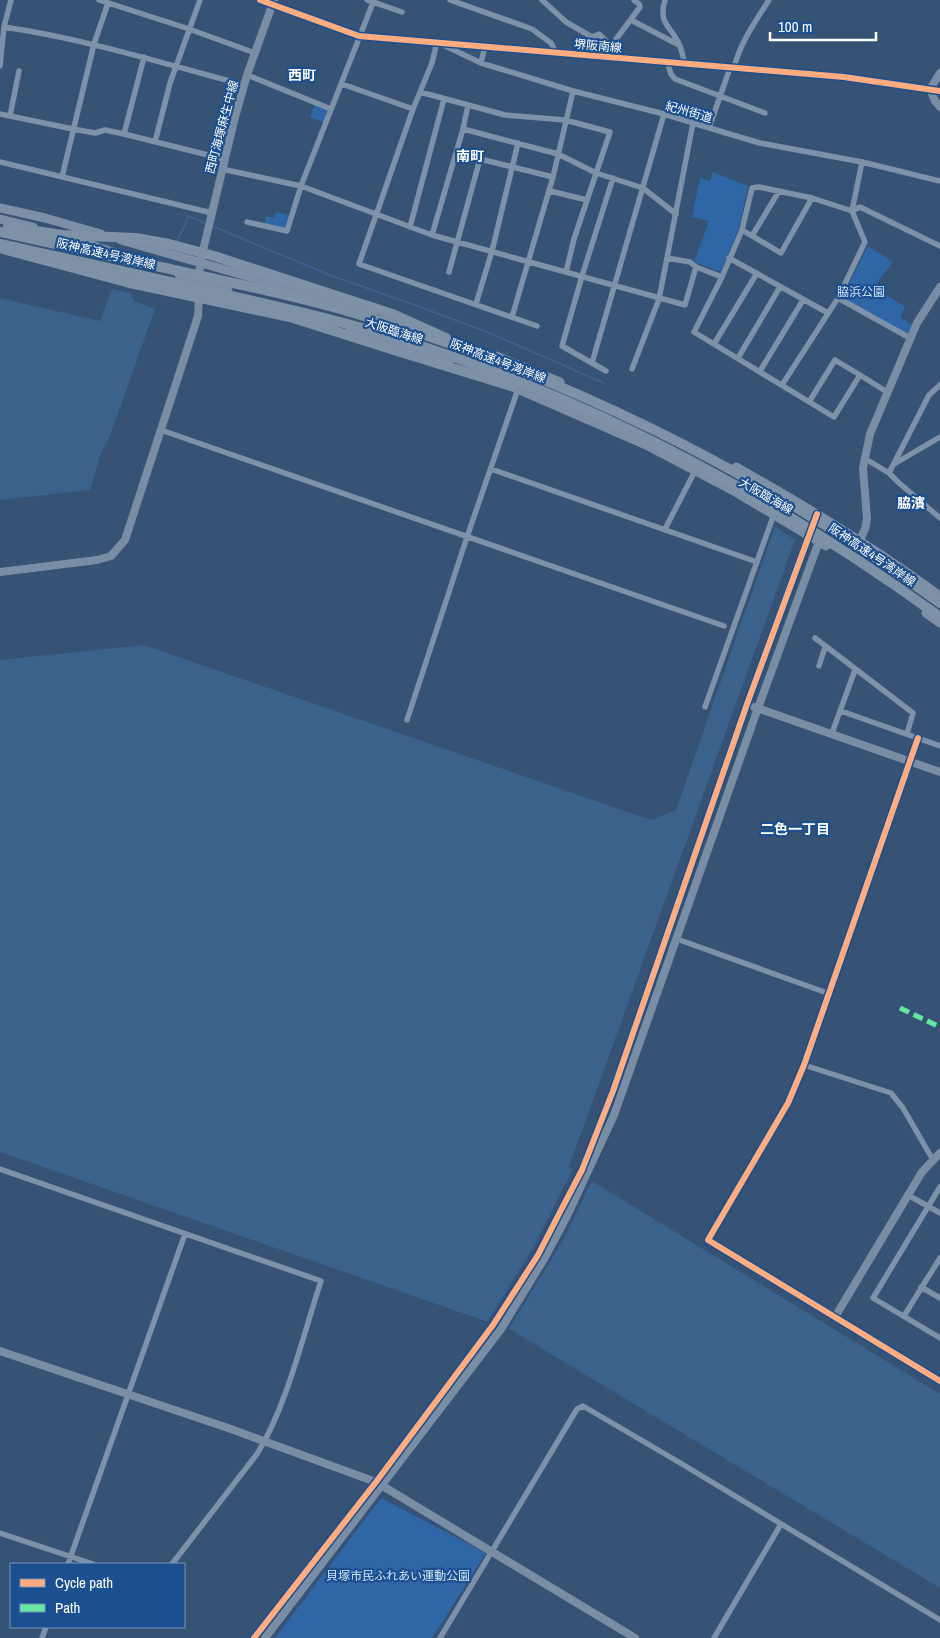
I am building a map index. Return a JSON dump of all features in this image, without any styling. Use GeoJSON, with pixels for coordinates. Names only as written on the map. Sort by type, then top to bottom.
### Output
{"type":"FeatureCollection","features":[{"type":"Feature","properties":{"kind":"highway"},"geometry":{"type":"LineString","coordinates":[[0,226],[63,235],[136,238],[169,244],[214,256],[395,315],[446,338]]}},
{"type":"Feature","properties":{"kind":"highway","name":"阪神高速4号湾岸線"},"geometry":{"type":"LineString","coordinates":[[0,232],[279,293],[340,309],[403,328],[524,372],[652,429],[768,491],[872,555],[940,603]]}},
{"type":"Feature","properties":{"kind":"highway","name":"阪神高速4号湾岸線"},"geometry":{"type":"LineString","coordinates":[[0,244],[339,321],[401,340],[521,382],[645,438],[761,500],[869,567],[940,617]]}},
{"type":"Feature","properties":{"kind":"highway"},"geometry":{"type":"LineString","coordinates":[[0,248],[130,283],[290,317],[515,387]]}},
{"type":"Feature","properties":{"kind":"main road","name":"大阪臨海線"},"geometry":{"type":"LineString","coordinates":[[0,208],[45,218],[374,313],[520,364],[627,412],[781,492],[860,540],[940,596]]}},
{"type":"Feature","properties":{"kind":"main road","name":"大阪臨海線"},"geometry":{"type":"LineString","coordinates":[[0,219],[34,227],[108,250],[199,282],[458,365],[515,387],[648,446],[695,470],[818,541],[891,588],[940,623]]}},
{"type":"Feature","properties":{"kind":"street"},"geometry":{"type":"LineString","coordinates":[[0,66],[4,27],[11,0]]}},
{"type":"Feature","properties":{"kind":"street"},"geometry":{"type":"LineString","coordinates":[[99,0],[255,53]]}},
{"type":"Feature","properties":{"kind":"street"},"geometry":{"type":"LineString","coordinates":[[155,142],[170,83],[200,0]]}},
{"type":"Feature","properties":{"kind":"street","name":"堺阪南線"},"geometry":{"type":"LineString","coordinates":[[260,0],[273,2],[359,36],[844,77],[940,91]]}},
{"type":"Feature","properties":{"kind":"street"},"geometry":{"type":"LineString","coordinates":[[450,0],[532,29],[551,43],[556,53]]}},
{"type":"Feature","properties":{"kind":"street"},"geometry":{"type":"LineString","coordinates":[[542,0],[566,22],[592,37],[599,34],[611,46]]}},
{"type":"Feature","properties":{"kind":"street"},"geometry":{"type":"LineString","coordinates":[[610,58],[611,46],[640,8],[639,4],[634,0]]}},
{"type":"Feature","properties":{"kind":"street"},"geometry":{"type":"LineString","coordinates":[[665,0],[662,11],[663,18],[679,45],[685,64]]}},
{"type":"Feature","properties":{"kind":"street"},"geometry":{"type":"LineString","coordinates":[[709,128],[738,54],[769,0]]}},
{"type":"Feature","properties":{"kind":"street"},"geometry":{"type":"LineString","coordinates":[[247,222],[287,231],[301,186],[342,84],[372,1],[402,12]]}},
{"type":"Feature","properties":{"kind":"street","name":"西町海塚麻生中線"},"geometry":{"type":"LineString","coordinates":[[0,572],[96,560],[111,556],[125,540],[198,316],[200,263],[224,159],[244,85],[273,2]]}},
{"type":"Feature","properties":{"kind":"street"},"geometry":{"type":"LineString","coordinates":[[62,178],[94,44],[108,4]]}},
{"type":"Feature","properties":{"kind":"street"},"geometry":{"type":"LineString","coordinates":[[631,20],[679,45]]}},
{"type":"Feature","properties":{"kind":"street"},"geometry":{"type":"LineString","coordinates":[[4,27],[94,44],[244,85]]}},
{"type":"Feature","properties":{"kind":"street"},"geometry":{"type":"LineString","coordinates":[[438,42],[359,264],[537,326]]}},
{"type":"Feature","properties":{"kind":"street","name":"紀州街道"},"geometry":{"type":"LineString","coordinates":[[438,42],[481,63],[573,91],[664,114],[760,143],[862,162],[940,181]]}},
{"type":"Feature","properties":{"kind":"street"},"geometry":{"type":"LineString","coordinates":[[481,63],[485,46]]}},
{"type":"Feature","properties":{"kind":"street"},"geometry":{"type":"LineString","coordinates":[[124,134],[144,58]]}},
{"type":"Feature","properties":{"kind":"street"},"geometry":{"type":"LineString","coordinates":[[667,62],[675,79],[765,113]]}},
{"type":"Feature","properties":{"kind":"street"},"geometry":{"type":"LineString","coordinates":[[10,116],[18,71]]}},
{"type":"Feature","properties":{"kind":"street"},"geometry":{"type":"LineString","coordinates":[[940,73],[930,89],[940,107]]}},
{"type":"Feature","properties":{"kind":"street"},"geometry":{"type":"LineString","coordinates":[[248,75],[331,109]]}},
{"type":"Feature","properties":{"kind":"street"},"geometry":{"type":"LineString","coordinates":[[342,84],[413,109]]}},
{"type":"Feature","properties":{"kind":"street"},"geometry":{"type":"LineString","coordinates":[[512,317],[550,191],[573,91]]}},
{"type":"Feature","properties":{"kind":"street"},"geometry":{"type":"LineString","coordinates":[[420,92],[505,115],[566,120],[610,132],[574,239],[566,272]]}},
{"type":"Feature","properties":{"kind":"street"},"geometry":{"type":"LineString","coordinates":[[410,226],[444,99]]}},
{"type":"Feature","properties":{"kind":"street"},"geometry":{"type":"LineString","coordinates":[[432,234],[463,129],[468,105]]}},
{"type":"Feature","properties":{"kind":"street"},"geometry":{"type":"LineString","coordinates":[[0,114],[73,130],[95,133],[105,130],[224,159]]}},
{"type":"Feature","properties":{"kind":"street"},"geometry":{"type":"LineString","coordinates":[[592,363],[664,114]]}},
{"type":"Feature","properties":{"kind":"street"},"geometry":{"type":"LineString","coordinates":[[632,369],[659,299],[693,123]]}},
{"type":"Feature","properties":{"kind":"street"},"geometry":{"type":"LineString","coordinates":[[463,129],[558,154],[596,173],[642,188],[676,214]]}},
{"type":"Feature","properties":{"kind":"street"},"geometry":{"type":"LineString","coordinates":[[476,304],[492,251],[518,143]]}},
{"type":"Feature","properties":{"kind":"street"},"geometry":{"type":"LineString","coordinates":[[449,272],[480,159],[553,177]]}},
{"type":"Feature","properties":{"kind":"street"},"geometry":{"type":"LineString","coordinates":[[0,162],[212,213]]}},
{"type":"Feature","properties":{"kind":"street"},"geometry":{"type":"LineString","coordinates":[[782,385],[838,298],[865,242],[852,211],[862,162]]}},
{"type":"Feature","properties":{"kind":"street"},"geometry":{"type":"LineString","coordinates":[[222,169],[301,186],[432,234],[685,306],[696,268]]}},
{"type":"Feature","properties":{"kind":"street"},"geometry":{"type":"LineString","coordinates":[[606,371],[562,346],[613,178]]}},
{"type":"Feature","properties":{"kind":"street"},"geometry":{"type":"LineString","coordinates":[[860,375],[834,417],[694,332],[722,277],[742,230],[752,188],[759,187],[812,198],[852,211],[860,207],[940,246]]}},
{"type":"Feature","properties":{"kind":"street"},"geometry":{"type":"LineString","coordinates":[[550,191],[587,200]]}},
{"type":"Feature","properties":{"kind":"street"},"geometry":{"type":"LineString","coordinates":[[752,236],[779,191]]}},
{"type":"Feature","properties":{"kind":"street"},"geometry":{"type":"LineString","coordinates":[[742,230],[781,253],[812,198]]}},
{"type":"Feature","properties":{"kind":"street"},"geometry":{"type":"LineString","coordinates":[[668,258],[690,262],[696,268],[722,277]]}},
{"type":"Feature","properties":{"kind":"street"},"geometry":{"type":"LineString","coordinates":[[729,258],[828,313]]}},
{"type":"Feature","properties":{"kind":"street"},"geometry":{"type":"LineString","coordinates":[[714,344],[757,273]]}},
{"type":"Feature","properties":{"kind":"street"},"geometry":{"type":"LineString","coordinates":[[860,540],[867,519],[863,468],[870,434],[917,323],[940,286]]}},
{"type":"Feature","properties":{"kind":"street"},"geometry":{"type":"LineString","coordinates":[[738,358],[780,287]]}},
{"type":"Feature","properties":{"kind":"street"},"geometry":{"type":"LineString","coordinates":[[838,298],[910,338]]}},
{"type":"Feature","properties":{"kind":"street"},"geometry":{"type":"LineString","coordinates":[[760,372],[803,300]]}},
{"type":"Feature","properties":{"kind":"street"},"geometry":{"type":"LineString","coordinates":[[809,402],[835,360],[887,392]]}},
{"type":"Feature","properties":{"kind":"street"},"geometry":{"type":"LineString","coordinates":[[889,472],[930,395],[940,385]]}},
{"type":"Feature","properties":{"kind":"street"},"geometry":{"type":"LineString","coordinates":[[407,720],[491,468],[515,387]]}},
{"type":"Feature","properties":{"kind":"street"},"geometry":{"type":"LineString","coordinates":[[161,430],[724,626]]}},
{"type":"Feature","properties":{"kind":"street"},"geometry":{"type":"LineString","coordinates":[[893,464],[939,439]]}},
{"type":"Feature","properties":{"kind":"street"},"geometry":{"type":"LineString","coordinates":[[864,458],[889,472],[940,518]]}},
{"type":"Feature","properties":{"kind":"street"},"geometry":{"type":"LineString","coordinates":[[491,468],[757,562]]}},
{"type":"Feature","properties":{"kind":"street"},"geometry":{"type":"LineString","coordinates":[[665,530],[695,470]]}},
{"type":"Feature","properties":{"kind":"street"},"geometry":{"type":"LineString","coordinates":[[705,707],[774,514]]}},
{"type":"Feature","properties":{"kind":"street"},"geometry":{"type":"LineString","coordinates":[[584,1172],[747,704],[816,514]]}},
{"type":"Feature","properties":{"kind":"street"},"geometry":{"type":"LineString","coordinates":[[265,1638],[497,1327],[614,1115],[818,541],[828,521]]}},
{"type":"Feature","properties":{"kind":"street"},"geometry":{"type":"LineString","coordinates":[[815,638],[913,714],[907,734]]}},
{"type":"Feature","properties":{"kind":"street"},"geometry":{"type":"LineString","coordinates":[[819,666],[825,647]]}},
{"type":"Feature","properties":{"kind":"street"},"geometry":{"type":"LineString","coordinates":[[832,733],[855,670]]}},
{"type":"Feature","properties":{"kind":"street"},"geometry":{"type":"LineString","coordinates":[[747,704],[940,772]]}},
{"type":"Feature","properties":{"kind":"street"},"geometry":{"type":"LineString","coordinates":[[841,711],[940,746]]}},
{"type":"Feature","properties":{"kind":"street"},"geometry":{"type":"LineString","coordinates":[[918,738],[912,762],[804,1065],[788,1103],[708,1240],[940,1381]]}},
{"type":"Feature","properties":{"kind":"street"},"geometry":{"type":"LineString","coordinates":[[677,939],[830,994]]}},
{"type":"Feature","properties":{"kind":"street"},"geometry":{"type":"LineString","coordinates":[[804,1065],[891,1093],[904,1108],[933,1160]]}},
{"type":"Feature","properties":{"kind":"street"},"geometry":{"type":"LineString","coordinates":[[834,1317],[922,1172],[940,1153]]}},
{"type":"Feature","properties":{"kind":"street"},"geometry":{"type":"LineString","coordinates":[[0,1169],[321,1281],[286,1388],[265,1441],[173,1563]]}},
{"type":"Feature","properties":{"kind":"street"},"geometry":{"type":"LineString","coordinates":[[940,1187],[873,1298],[940,1338]]}},
{"type":"Feature","properties":{"kind":"street"},"geometry":{"type":"LineString","coordinates":[[908,1195],[940,1213]]}},
{"type":"Feature","properties":{"kind":"street"},"geometry":{"type":"LineString","coordinates":[[68,1563],[185,1234]]}},
{"type":"Feature","properties":{"kind":"street"},"geometry":{"type":"LineString","coordinates":[[904,1316],[940,1258]]}},
{"type":"Feature","properties":{"kind":"street"},"geometry":{"type":"LineString","coordinates":[[921,1287],[940,1298]]}},
{"type":"Feature","properties":{"kind":"street"},"geometry":{"type":"LineString","coordinates":[[0,1351],[265,1441],[380,1484],[635,1638]]}},
{"type":"Feature","properties":{"kind":"street"},"geometry":{"type":"LineString","coordinates":[[440,1638],[578,1409],[583,1406],[940,1620]]}},
{"type":"Feature","properties":{"kind":"street"},"geometry":{"type":"LineString","coordinates":[[254,1638],[380,1484]]}},
{"type":"Feature","properties":{"kind":"street"},"geometry":{"type":"LineString","coordinates":[[714,1638],[781,1524]]}},
{"type":"Feature","properties":{"kind":"street"},"geometry":{"type":"LineString","coordinates":[[0,1533],[90,1563]]}},
{"type":"Feature","properties":{"kind":"green space"},"geometry":{"type":"Polygon","coordinates":[[[315,103],[330,109],[325,123],[310,117],[315,103]]]}},
{"type":"Feature","properties":{"kind":"green space"},"geometry":{"type":"Polygon","coordinates":[[[713,172],[748,186],[739,228],[721,272],[694,262],[709,221],[692,217],[700,178],[710,181],[713,172]]]}},
{"type":"Feature","properties":{"kind":"green space"},"geometry":{"type":"Polygon","coordinates":[[[276,212],[290,215],[286,229],[265,224],[266,216],[274,218],[276,212]]]}},
{"type":"Feature","properties":{"kind":"green space","name":"脇浜公園"},"geometry":{"type":"Polygon","coordinates":[[[868,246],[893,262],[874,287],[905,307],[900,317],[912,325],[908,334],[842,297],[868,246]]]}},
{"type":"Feature","properties":{"kind":"green space","name":"貝塚市民ふれあい運動公園"},"geometry":{"type":"Polygon","coordinates":[[[381,1498],[486,1553],[432,1638],[275,1638],[381,1498]]]}},
{"type":"Feature","properties":{"kind":"shaded area"},"geometry":{"type":"Polygon","coordinates":[[[112,289],[130,293],[134,301],[155,309],[110,436],[102,450],[90,490],[0,500],[0,298],[100,321],[112,289]]]}},
{"type":"Feature","properties":{"kind":"shaded area"},"geometry":{"type":"Polygon","coordinates":[[[775,526],[795,540],[569,1167],[940,1394],[940,1588],[511,1330],[0,1152],[0,660],[144,645],[651,820],[676,810],[775,526]]]}},
{"type":"Feature","properties":{"kind":"pier"},"geometry":{"type":"Polygon","coordinates":[[[574,1167],[593,1179],[562,1242],[507,1332],[486,1324],[533,1248],[574,1167]]]}},
{"type":"Feature","properties":{"kind":"waterway"},"geometry":{"type":"LineString","coordinates":[[176,242],[188,216],[207,224]]}},
{"type":"Feature","properties":{"kind":"waterway"},"geometry":{"type":"LineString","coordinates":[[212,226],[332,276],[487,332],[604,383]]}},
{"type":"Feature","properties":{"kind":"marked path"},"geometry":{"type":"LineString","coordinates":[[900,1008],[940,1027]]}},
{"type":"Feature","properties":{"kind":"cycle path"},"geometry":{"type":"LineString","coordinates":[[260,0],[359,36],[844,77],[940,91]]}},
{"type":"Feature","properties":{"kind":"cycle path"},"geometry":{"type":"LineString","coordinates":[[254,1638],[376,1482],[493,1325],[538,1255],[582,1170],[613,1091],[747,704],[817,514]]}},
{"type":"Feature","properties":{"kind":"cycle path"},"geometry":{"type":"LineString","coordinates":[[918,738],[804,1065],[788,1103],[708,1240],[940,1381]]}},
{"type":"Feature","properties":{"kind":"district","name":"西町"},"geometry":{"type":"Point","coordinates":[302,75]}},
{"type":"Feature","properties":{"kind":"district","name":"南町"},"geometry":{"type":"Point","coordinates":[470,156]}},
{"type":"Feature","properties":{"kind":"district","name":"脇濱"},"geometry":{"type":"Point","coordinates":[911,503]}},
{"type":"Feature","properties":{"kind":"district","name":"二色一丁目"},"geometry":{"type":"Point","coordinates":[795,829]}}]}
